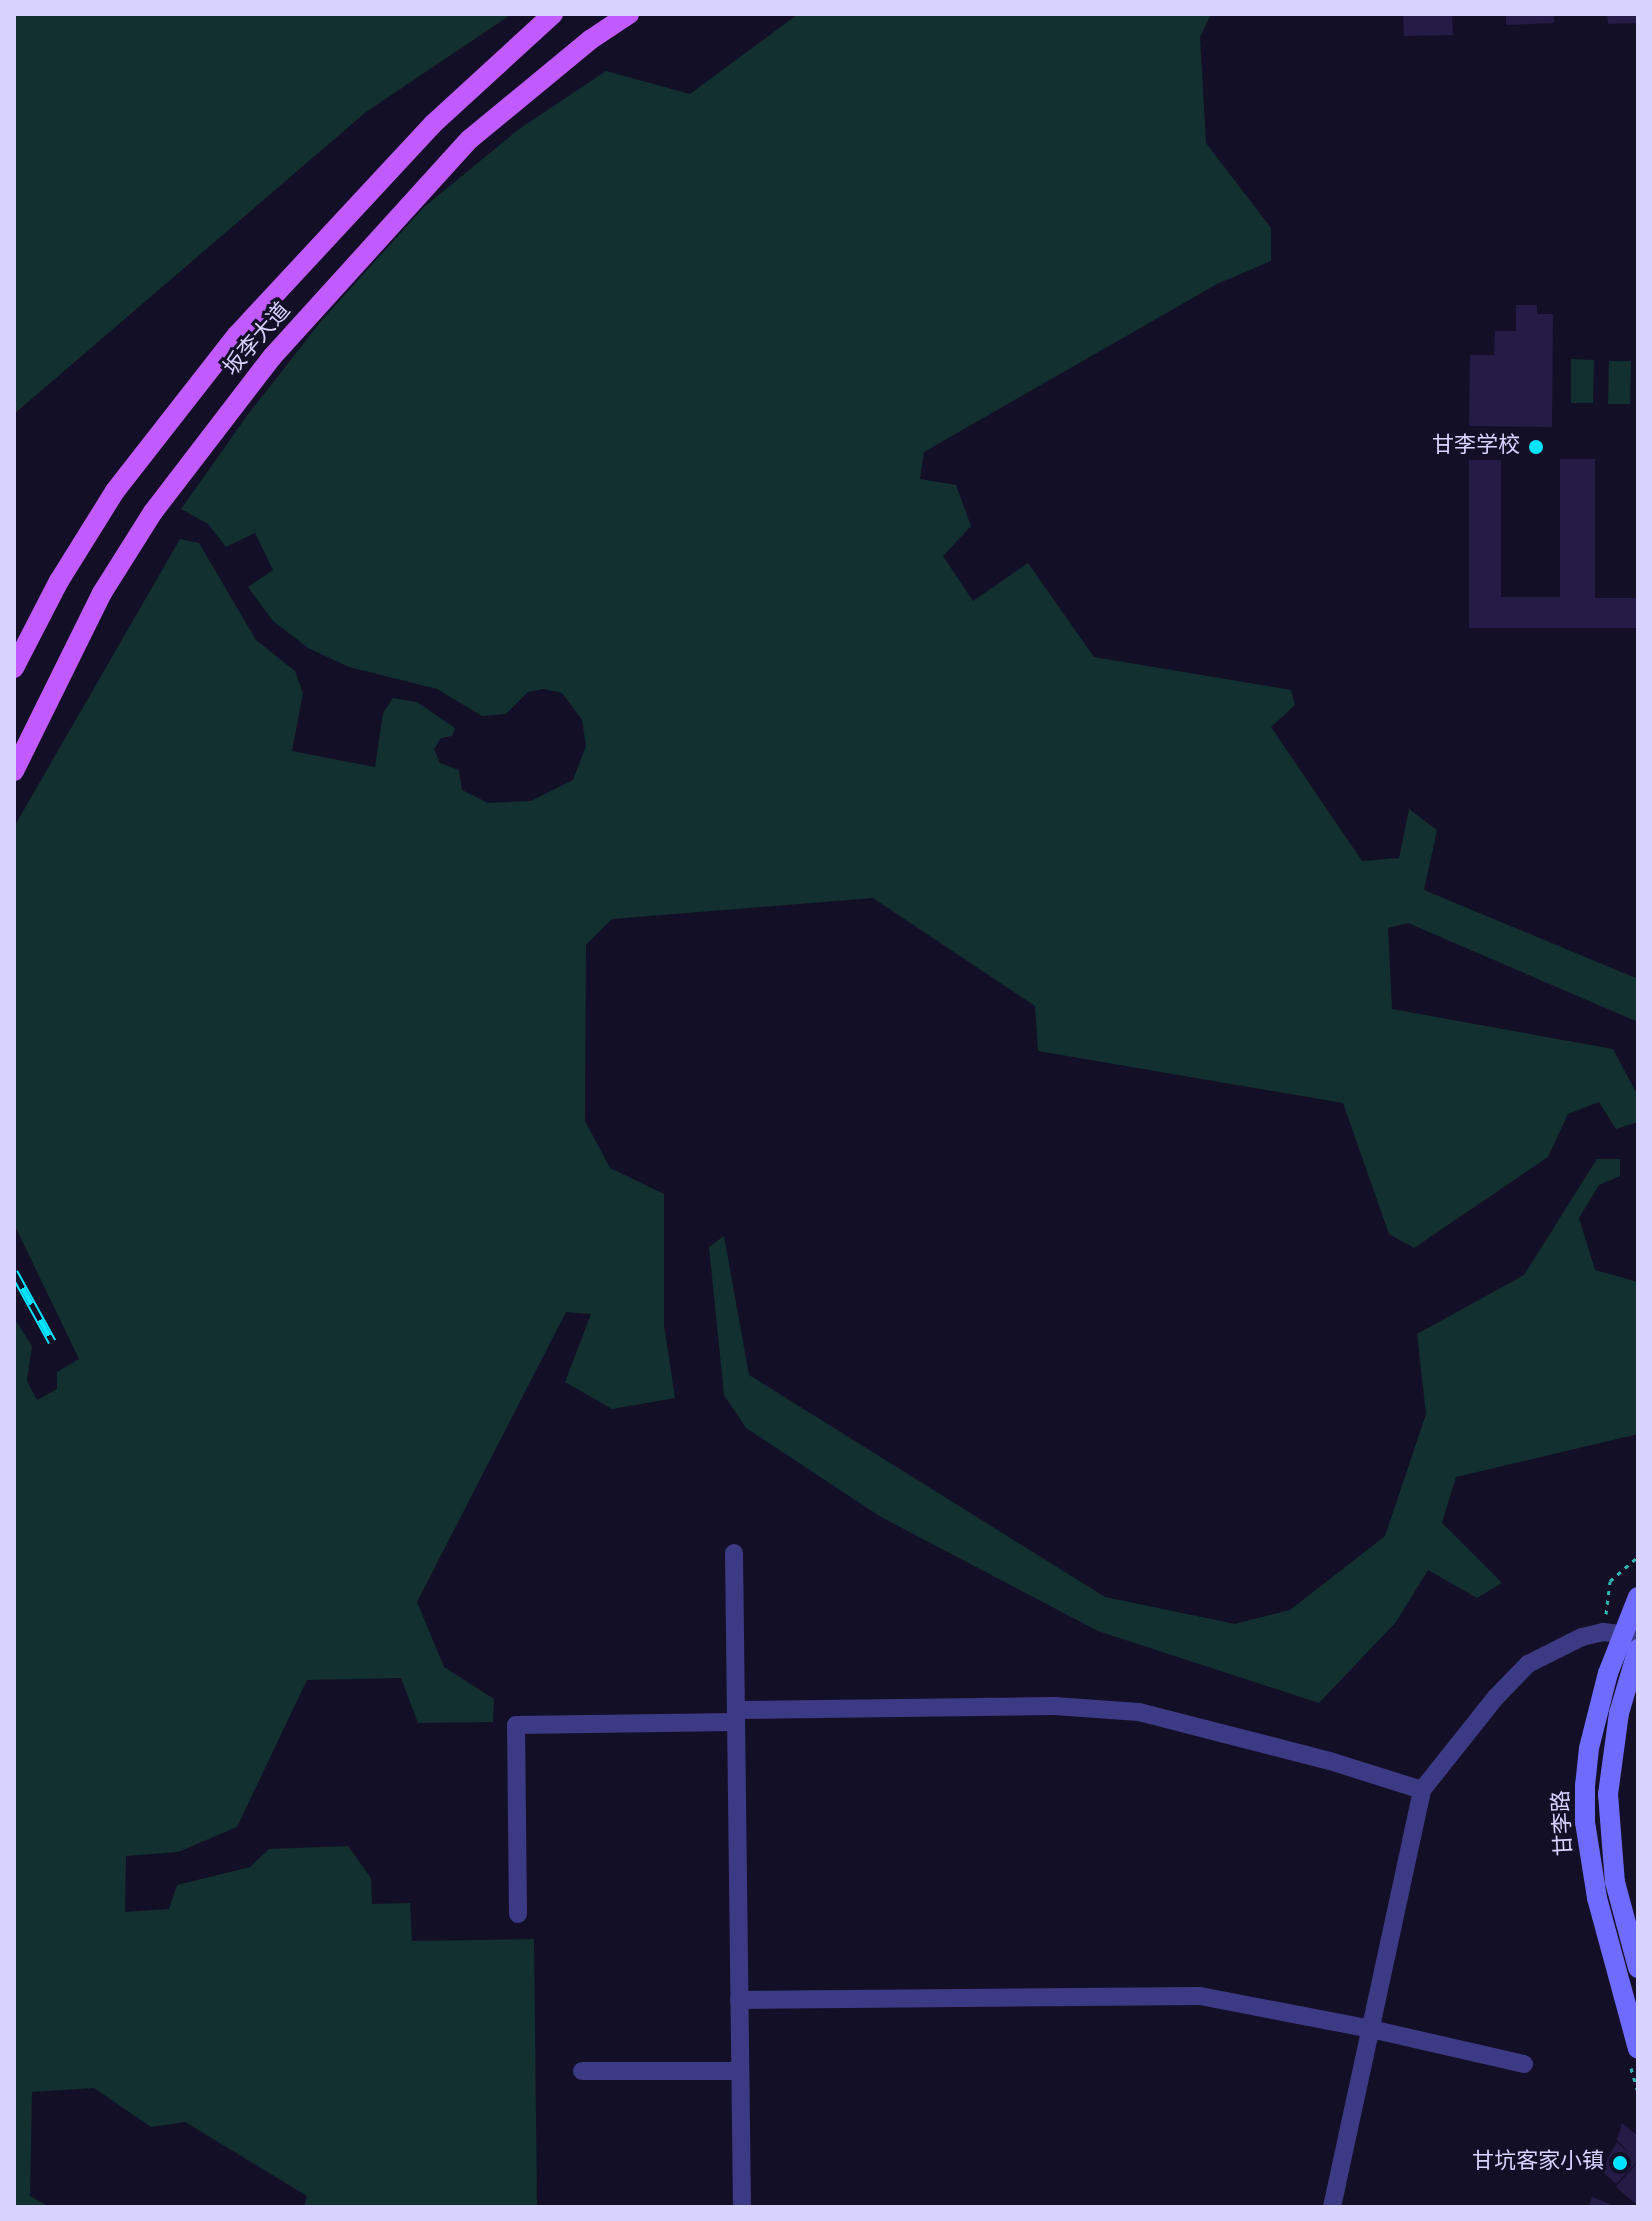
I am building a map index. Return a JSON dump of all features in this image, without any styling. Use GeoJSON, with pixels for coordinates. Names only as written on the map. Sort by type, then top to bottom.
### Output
{"type":"FeatureCollection","features":[{"type":"Feature","properties":{"kind":"main road","name":"坂李大道"},"geometry":{"type":"LineString","coordinates":[[14,668],[59,581],[115,491],[227,347],[433,124],[553,14]]}},
{"type":"Feature","properties":{"kind":"main road","name":"坂李大道"},"geometry":{"type":"LineString","coordinates":[[14,771],[102,593],[153,512],[263,369],[470,139],[590,40],[629,14]]}},
{"type":"Feature","properties":{"kind":"main road","name":"甘李路"},"geometry":{"type":"LineString","coordinates":[[1638,1597],[1630,1634],[1589,1748],[1585,1822],[1597,1898],[1638,2049]]}},
{"type":"Feature","properties":{"kind":"main road","name":"甘李路"},"geometry":{"type":"LineString","coordinates":[[1638,1649],[1619,1713],[1608,1794],[1615,1882],[1638,1968]]}},
{"type":"Feature","properties":{"kind":"street"},"geometry":{"type":"LineString","coordinates":[[734,1553],[742,2207]]}},
{"type":"Feature","properties":{"kind":"street"},"geometry":{"type":"LineString","coordinates":[[1332,2207],[1422,1790],[1496,1697],[1528,1664],[1582,1637],[1630,1634]]}},
{"type":"Feature","properties":{"kind":"street"},"geometry":{"type":"LineString","coordinates":[[518,1914],[516,1725],[1101,1707],[1139,1712],[1330,1761],[1422,1790]]}},
{"type":"Feature","properties":{"kind":"street"},"geometry":{"type":"LineString","coordinates":[[739,2000],[1200,1996],[1371,2029],[1524,2064]]}},
{"type":"Feature","properties":{"kind":"street"},"geometry":{"type":"LineString","coordinates":[[582,2071],[740,2071]]}},
{"type":"Feature","properties":{"kind":"green space"},"geometry":{"type":"Polygon","coordinates":[[[14,14],[512,14],[366,112],[14,414],[14,14]]]}},
{"type":"Feature","properties":{"kind":"green space"},"geometry":{"type":"Polygon","coordinates":[[[798,14],[1211,14],[1200,37],[1206,143],[1271,228],[1271,261],[1217,284],[924,452],[920,479],[956,485],[971,526],[943,556],[973,601],[1028,563],[1094,657],[1291,690],[1295,705],[1271,727],[1362,861],[1399,858],[1409,809],[1437,830],[1424,890],[1638,979],[1638,1022],[1408,923],[1388,928],[1392,1009],[1613,1049],[1638,1096],[1638,1122],[1616,1129],[1599,1102],[1568,1114],[1548,1157],[1414,1248],[1389,1234],[1343,1103],[1038,1051],[1035,1006],[873,898],[612,919],[586,945],[585,1121],[610,1168],[664,1194],[664,1325],[675,1398],[612,1409],[565,1382],[591,1314],[566,1312],[417,1602],[444,1667],[494,1699],[493,1722],[418,1723],[401,1678],[307,1680],[237,1827],[178,1852],[126,1856],[125,1912],[169,1909],[177,1885],[250,1867],[269,1849],[348,1846],[371,1878],[372,1904],[410,1903],[412,1941],[534,1939],[537,2207],[304,2207],[307,2196],[185,2122],[151,2127],[94,2088],[32,2092],[30,2196],[50,2207],[14,2207],[14,1318],[32,1346],[27,1381],[37,1400],[57,1389],[57,1372],[79,1359],[14,1224],[14,827],[180,539],[199,543],[256,640],[295,671],[303,693],[292,751],[375,767],[383,713],[393,698],[417,702],[455,728],[452,736],[441,738],[434,749],[440,763],[459,770],[462,790],[488,803],[531,801],[573,780],[586,746],[582,720],[562,693],[544,689],[528,692],[506,714],[482,716],[437,689],[349,667],[308,648],[272,620],[248,587],[273,570],[255,533],[226,547],[208,524],[181,509],[249,413],[322,320],[424,207],[519,129],[606,71],[690,94],[798,14]]]}},
{"type":"Feature","properties":{"kind":"green space"},"geometry":{"type":"Polygon","coordinates":[[[1571,359],[1594,360],[1593,403],[1571,403],[1571,359]]]}},
{"type":"Feature","properties":{"kind":"green space"},"geometry":{"type":"Polygon","coordinates":[[[1609,361],[1631,361],[1630,404],[1608,404],[1609,361]]]}},
{"type":"Feature","properties":{"kind":"green space"},"geometry":{"type":"Polygon","coordinates":[[[1597,1159],[1620,1159],[1620,1176],[1599,1185],[1579,1218],[1595,1270],[1638,1282],[1638,1434],[1456,1477],[1442,1523],[1502,1583],[1477,1598],[1428,1570],[1396,1622],[1319,1703],[1098,1631],[881,1517],[746,1428],[724,1395],[709,1247],[724,1236],[749,1375],[1105,1597],[1235,1624],[1290,1610],[1385,1536],[1426,1414],[1417,1334],[1524,1275],[1597,1159]]]}},
{"type":"Feature","properties":{"kind":"building"},"geometry":{"type":"Polygon","coordinates":[[[1403,14],[1452,14],[1453,35],[1404,36],[1403,14]]]}},
{"type":"Feature","properties":{"kind":"building"},"geometry":{"type":"Polygon","coordinates":[[[1506,14],[1554,14],[1554,23],[1506,25],[1506,14]]]}},
{"type":"Feature","properties":{"kind":"building"},"geometry":{"type":"Polygon","coordinates":[[[1607,14],[1638,14],[1638,23],[1608,24],[1607,14]]]}},
{"type":"Feature","properties":{"kind":"building"},"geometry":{"type":"Polygon","coordinates":[[[1516,305],[1537,305],[1537,314],[1553,314],[1552,427],[1469,426],[1470,355],[1494,355],[1495,331],[1516,331],[1516,305]]]}},
{"type":"Feature","properties":{"kind":"building"},"geometry":{"type":"Polygon","coordinates":[[[1560,459],[1595,459],[1595,598],[1638,598],[1638,628],[1469,628],[1469,460],[1501,460],[1501,597],[1560,597],[1560,459]]]}},
{"type":"Feature","properties":{"kind":"building"},"geometry":{"type":"Polygon","coordinates":[[[1622,2123],[1638,2136],[1638,2161],[1616,2184],[1601,2170],[1617,2142],[1631,2155],[1617,2140],[1622,2123]]]}},
{"type":"Feature","properties":{"kind":"building"},"geometry":{"type":"Polygon","coordinates":[[[1636,2164],[1638,2166],[1638,2206],[1616,2187],[1636,2164]]]}},
{"type":"Feature","properties":{"kind":"building"},"geometry":{"type":"Polygon","coordinates":[[[1592,2197],[1610,2204],[1608,2207],[1588,2207],[1592,2197]]]}},
{"type":"Feature","properties":{"kind":"railway"},"geometry":{"type":"LineString","coordinates":[[14,1272],[52,1341]]}},
{"type":"Feature","properties":{"kind":"place","name":"甘李学校"},"geometry":{"type":"Point","coordinates":[1536,447]}},
{"type":"Feature","properties":{"kind":"place","name":"甘坑客家小镇"},"geometry":{"type":"Point","coordinates":[1620,2163]}}]}
